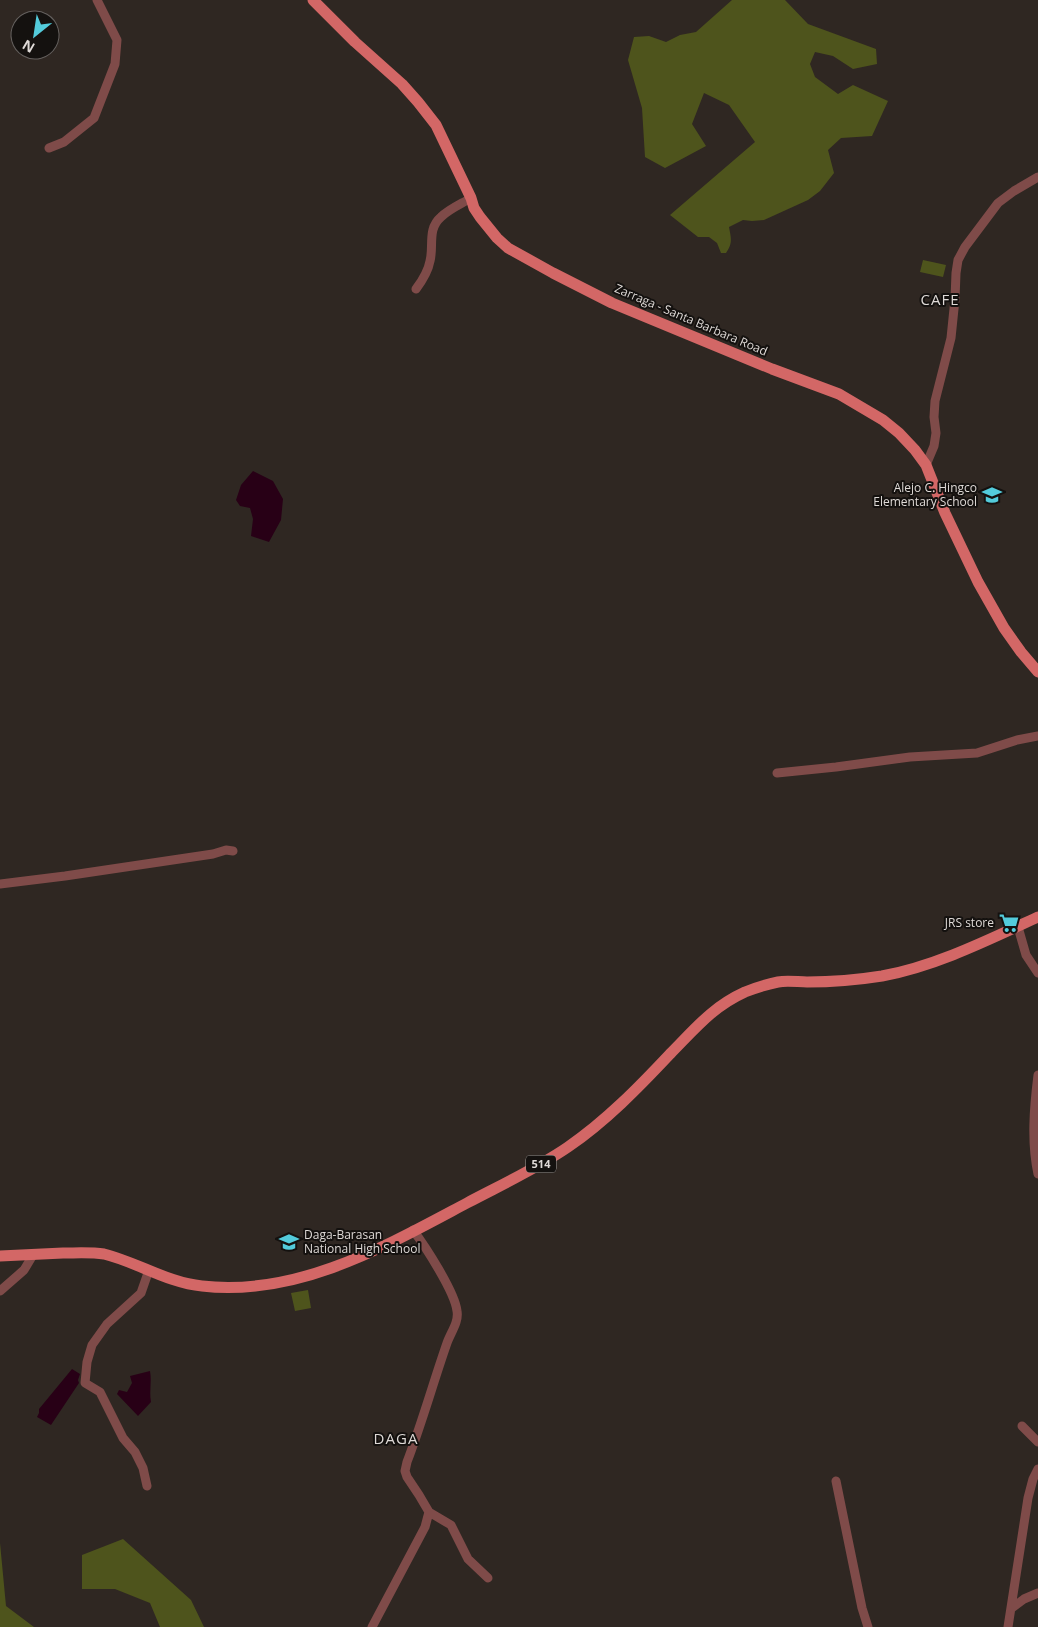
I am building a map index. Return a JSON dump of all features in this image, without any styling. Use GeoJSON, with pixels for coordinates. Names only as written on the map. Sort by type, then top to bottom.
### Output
{"type":"FeatureCollection","features":[{"type":"Feature","properties":{"kind":"main road","name":"Zarraga - Santa Barbara Road"},"geometry":{"type":"LineString","coordinates":[[314,0],[355,42],[402,84],[436,125],[474,208],[497,238],[508,248],[612,303],[772,369],[839,394],[883,420],[899,433],[915,450],[926,466],[945,513],[978,582],[1004,628],[1038,672]]}},
{"type":"Feature","properties":{"kind":"main road","name":"514"},"geometry":{"type":"LineString","coordinates":[[0,1256],[73,1253],[101,1254],[133,1263],[167,1278],[198,1286],[230,1289],[293,1280],[324,1271],[356,1259],[550,1160],[581,1138],[621,1103],[670,1055],[704,1018],[745,992],[779,981],[842,981],[882,976],[913,969],[977,945],[1038,918]]}},
{"type":"Feature","properties":{"kind":"street"},"geometry":{"type":"LineString","coordinates":[[49,148],[64,142],[94,118],[115,64],[117,40],[97,0]]}},
{"type":"Feature","properties":{"kind":"street"},"geometry":{"type":"LineString","coordinates":[[926,466],[934,446],[936,434],[935,401],[951,338],[958,260],[965,247],[998,203],[1038,177]]}},
{"type":"Feature","properties":{"kind":"street"},"geometry":{"type":"LineString","coordinates":[[416,289],[424,278],[431,261],[431,238],[434,226],[440,217],[471,198]]}},
{"type":"Feature","properties":{"kind":"street"},"geometry":{"type":"LineString","coordinates":[[778,773],[910,756],[977,753],[1017,740],[1038,736]]}},
{"type":"Feature","properties":{"kind":"street"},"geometry":{"type":"LineString","coordinates":[[0,884],[213,854],[226,850],[233,851]]}},
{"type":"Feature","properties":{"kind":"street"},"geometry":{"type":"LineString","coordinates":[[1018,926],[1026,955],[1038,972]]}},
{"type":"Feature","properties":{"kind":"street"},"geometry":{"type":"LineString","coordinates":[[1038,1075],[1034,1138],[1038,1174]]}},
{"type":"Feature","properties":{"kind":"street"},"geometry":{"type":"LineString","coordinates":[[413,1230],[455,1302],[457,1321],[448,1341],[405,1471],[429,1512],[451,1525],[468,1559],[488,1578]]}},
{"type":"Feature","properties":{"kind":"street"},"geometry":{"type":"LineString","coordinates":[[0,1291],[24,1270],[33,1255]]}},
{"type":"Feature","properties":{"kind":"street"},"geometry":{"type":"LineString","coordinates":[[147,1486],[143,1468],[135,1452],[124,1438],[100,1392],[85,1383],[87,1362],[92,1345],[106,1324],[141,1293],[149,1270]]}},
{"type":"Feature","properties":{"kind":"street"},"geometry":{"type":"LineString","coordinates":[[1022,1426],[1038,1442]]}},
{"type":"Feature","properties":{"kind":"street"},"geometry":{"type":"LineString","coordinates":[[1008,1627],[1028,1498],[1038,1469]]}},
{"type":"Feature","properties":{"kind":"street"},"geometry":{"type":"LineString","coordinates":[[836,1480],[862,1608],[868,1627]]}},
{"type":"Feature","properties":{"kind":"street"},"geometry":{"type":"LineString","coordinates":[[372,1627],[425,1527],[429,1512]]}},
{"type":"Feature","properties":{"kind":"street"},"geometry":{"type":"LineString","coordinates":[[1012,1608],[1024,1599],[1038,1593]]}},
{"type":"Feature","properties":{"kind":"green space"},"geometry":{"type":"Polygon","coordinates":[[[732,0],[785,0],[808,24],[876,49],[877,64],[853,69],[833,56],[815,52],[810,64],[815,77],[838,94],[853,85],[888,101],[872,136],[841,138],[828,150],[834,173],[820,191],[808,200],[764,220],[743,220],[729,227],[731,243],[726,253],[721,253],[717,243],[709,237],[698,237],[670,215],[755,142],[729,105],[704,93],[692,124],[706,146],[665,168],[645,157],[642,108],[628,60],[634,37],[649,36],[666,42],[680,35],[696,32],[732,0]]]}},
{"type":"Feature","properties":{"kind":"green space"},"geometry":{"type":"Polygon","coordinates":[[[923,260],[946,265],[943,277],[920,272],[923,260]]]}},
{"type":"Feature","properties":{"kind":"green space"},"geometry":{"type":"Polygon","coordinates":[[[308,1290],[311,1308],[295,1311],[291,1293],[308,1290]]]}},
{"type":"Feature","properties":{"kind":"green space"},"geometry":{"type":"Polygon","coordinates":[[[123,1539],[191,1600],[204,1627],[160,1627],[150,1603],[115,1589],[82,1589],[82,1555],[123,1539]]]}},
{"type":"Feature","properties":{"kind":"green space"},"geometry":{"type":"Polygon","coordinates":[[[0,1543],[6,1606],[34,1627],[0,1627],[0,1543]]]}},
{"type":"Feature","properties":{"kind":"shaded area"},"geometry":{"type":"Polygon","coordinates":[[[253,471],[273,481],[283,499],[281,520],[269,542],[251,536],[253,519],[250,508],[240,506],[236,500],[241,485],[253,471]]]}},
{"type":"Feature","properties":{"kind":"shaded area"},"geometry":{"type":"Polygon","coordinates":[[[72,1369],[80,1374],[79,1383],[51,1425],[37,1417],[39,1409],[72,1369]]]}},
{"type":"Feature","properties":{"kind":"shaded area"},"geometry":{"type":"Polygon","coordinates":[[[150,1371],[151,1402],[138,1416],[117,1394],[119,1390],[127,1392],[132,1383],[130,1376],[150,1371]]]}},
{"type":"Feature","properties":{"kind":"place","name":"Alejo C. Hingco Elementary School"},"geometry":{"type":"Point","coordinates":[992,495]}},
{"type":"Feature","properties":{"kind":"place","name":"JRS store"},"geometry":{"type":"Point","coordinates":[1009,923]}},
{"type":"Feature","properties":{"kind":"place","name":"Daga-Barasan National High School"},"geometry":{"type":"Point","coordinates":[289,1242]}},
{"type":"Feature","properties":{"kind":"district","name":"CAFE"},"geometry":{"type":"Point","coordinates":[940,300]}},
{"type":"Feature","properties":{"kind":"district","name":"DAGA"},"geometry":{"type":"Point","coordinates":[396,1439]}}]}
